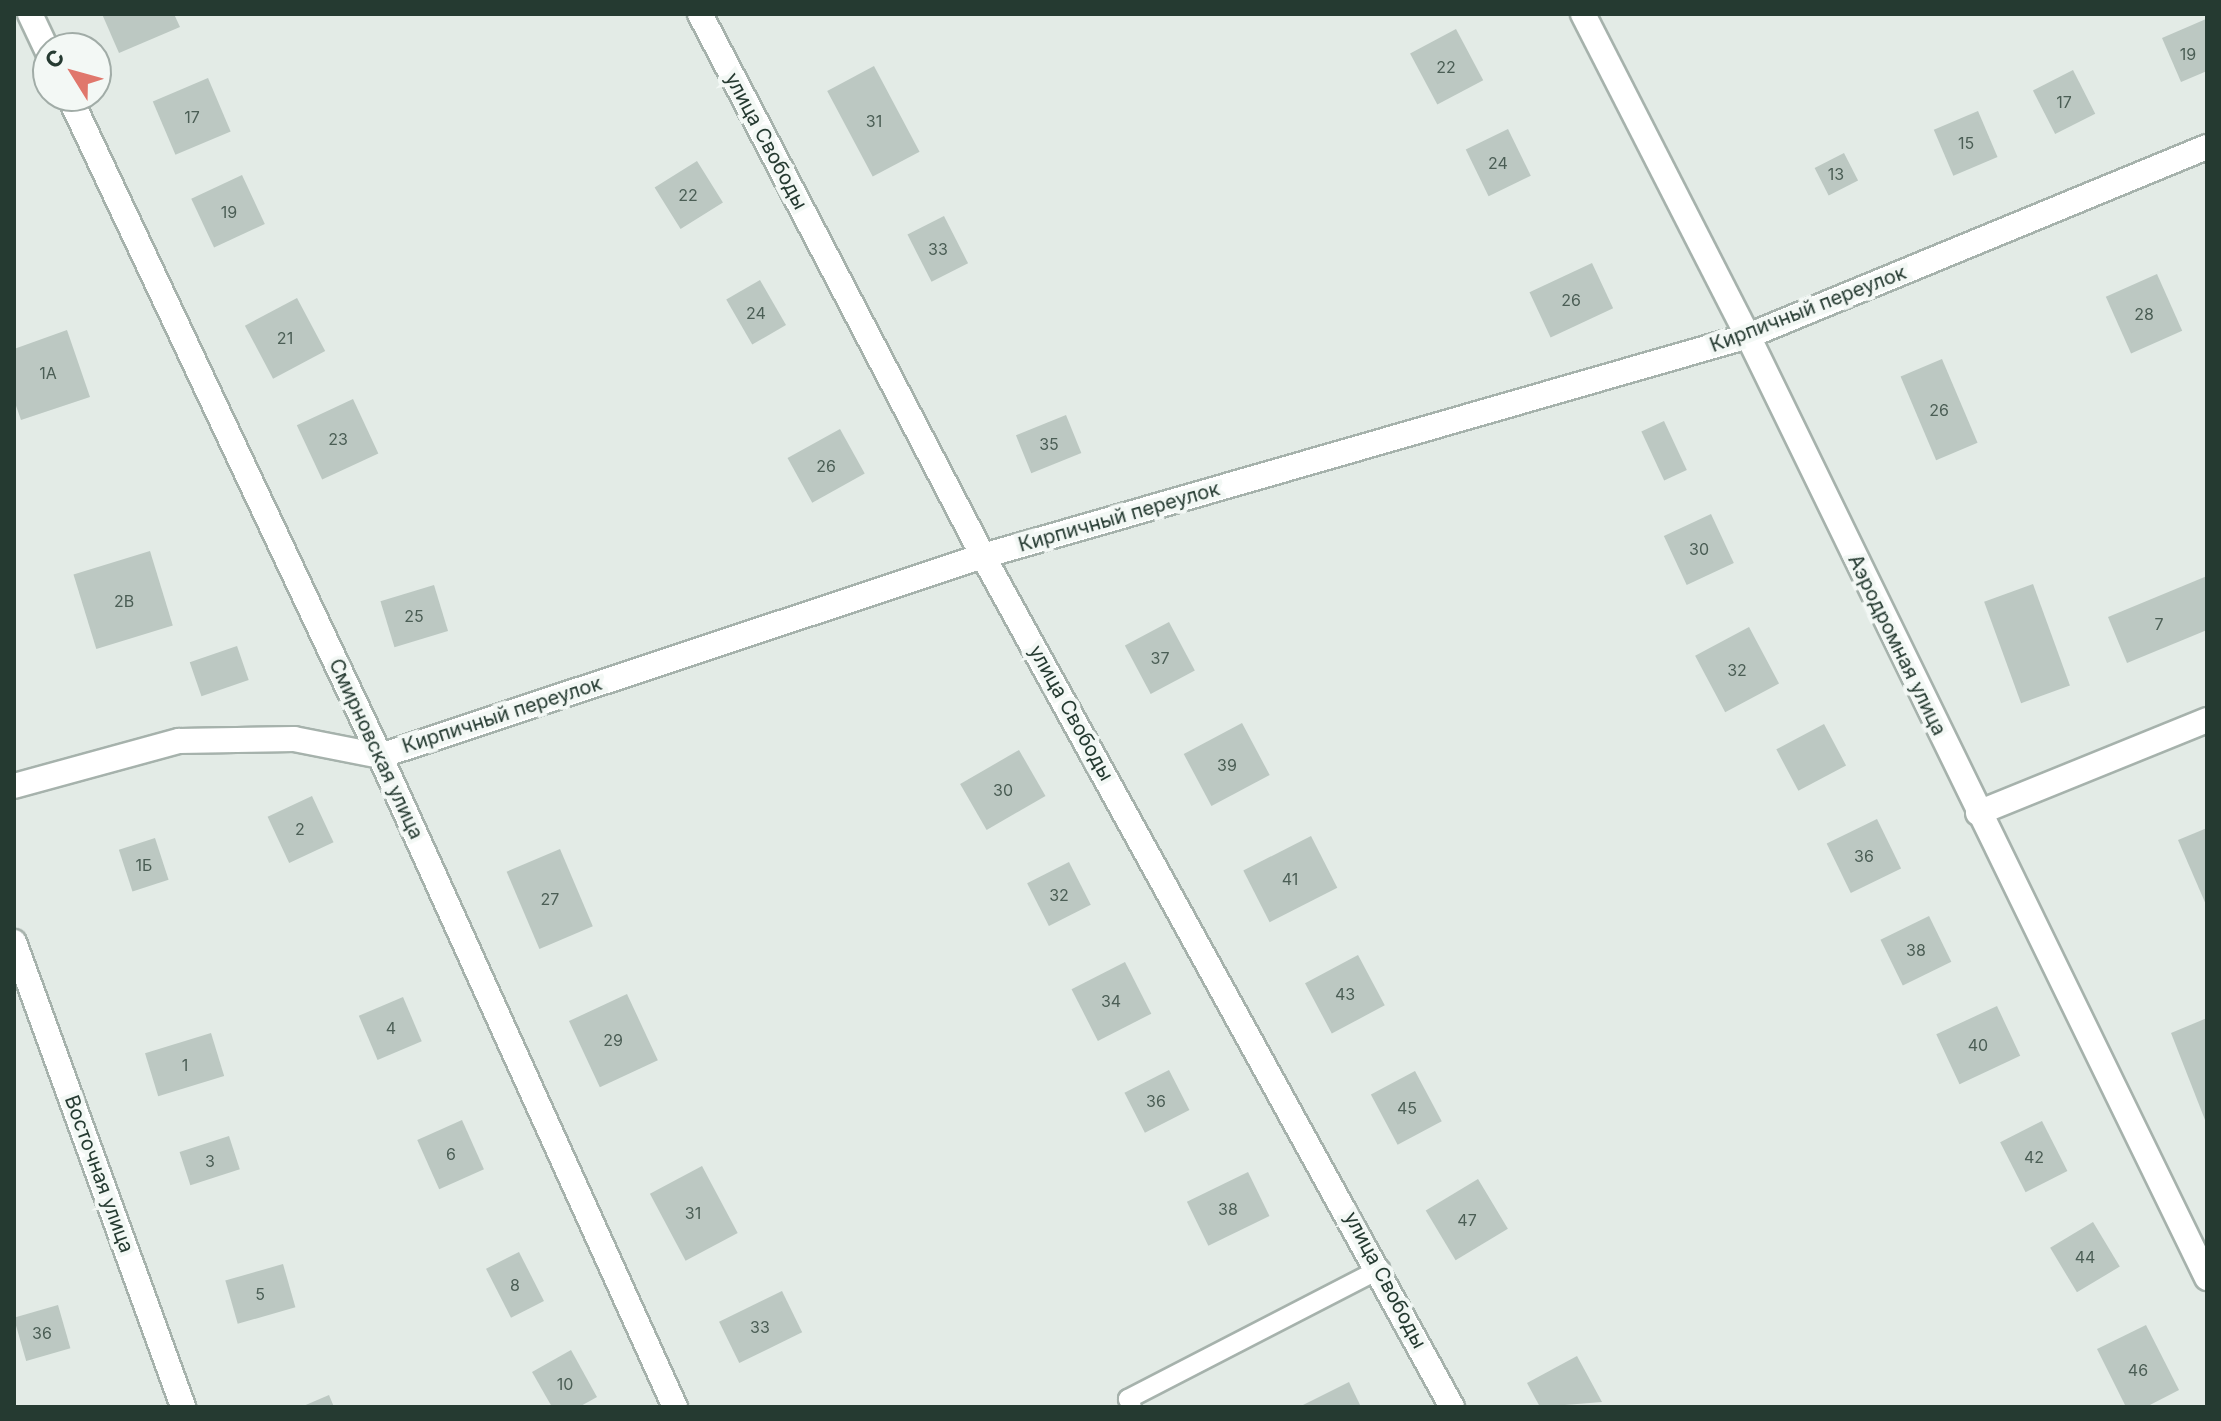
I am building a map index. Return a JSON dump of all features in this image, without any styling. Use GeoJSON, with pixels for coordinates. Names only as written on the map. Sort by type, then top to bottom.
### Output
{"type":"FeatureCollection","features":[{"type":"Feature","properties":{"kind":"street","name":"улица Свободы"},"geometry":{"type":"LineString","coordinates":[[700,14],[983,556],[1380,1269],[1452,1407]]}},
{"type":"Feature","properties":{"kind":"street","name":"Аэродромная улица"},"geometry":{"type":"LineString","coordinates":[[1583,14],[1748,336],[2207,1278]]}},
{"type":"Feature","properties":{"kind":"street","name":"Смирновская улица"},"geometry":{"type":"LineString","coordinates":[[77,112],[380,756],[675,1407]]}},
{"type":"Feature","properties":{"kind":"street","name":"Кирпичный переулок"},"geometry":{"type":"LineString","coordinates":[[14,786],[179,741],[294,739],[380,756],[983,556],[1748,336],[2207,147]]}},
{"type":"Feature","properties":{"kind":"street"},"geometry":{"type":"LineString","coordinates":[[1978,813],[2207,720]]}},
{"type":"Feature","properties":{"kind":"street","name":"Восточная улица"},"geometry":{"type":"LineString","coordinates":[[14,942],[183,1407]]}},
{"type":"Feature","properties":{"kind":"lane"},"geometry":{"type":"LineString","coordinates":[[1132,1407],[1128,1399],[1380,1269]]}},
{"type":"Feature","properties":{"kind":"building"},"geometry":{"type":"Polygon","coordinates":[[[102,14],[174,14],[180,27],[119,53],[102,14]]]}},
{"type":"Feature","properties":{"kind":"building"},"geometry":{"type":"Polygon","coordinates":[[[2206,19],[2207,71],[2181,82],[2162,38],[2206,19]]]}},
{"type":"Feature","properties":{"kind":"building"},"geometry":{"type":"Polygon","coordinates":[[[1456,29],[1483,80],[1437,105],[1410,53],[1456,29]]]}},
{"type":"Feature","properties":{"kind":"building"},"geometry":{"type":"Polygon","coordinates":[[[874,66],[920,152],[873,177],[827,91],[874,66]]]}},
{"type":"Feature","properties":{"kind":"building"},"geometry":{"type":"Polygon","coordinates":[[[2073,70],[2095,114],[2055,134],[2033,90],[2073,70]]]}},
{"type":"Feature","properties":{"kind":"building"},"geometry":{"type":"Polygon","coordinates":[[[208,78],[231,131],[175,155],[153,101],[208,78]]]}},
{"type":"Feature","properties":{"kind":"building"},"geometry":{"type":"Polygon","coordinates":[[[1978,111],[1998,157],[1953,176],[1934,130],[1978,111]]]}},
{"type":"Feature","properties":{"kind":"building"},"geometry":{"type":"Polygon","coordinates":[[[1508,129],[1531,176],[1489,196],[1466,150],[1508,129]]]}},
{"type":"Feature","properties":{"kind":"building"},"geometry":{"type":"Polygon","coordinates":[[[1844,153],[1858,181],[1829,196],[1815,168],[1844,153]]]}},
{"type":"Feature","properties":{"kind":"building"},"geometry":{"type":"Polygon","coordinates":[[[697,161],[723,203],[681,229],[655,187],[697,161]]]}},
{"type":"Feature","properties":{"kind":"building"},"geometry":{"type":"Polygon","coordinates":[[[242,175],[265,224],[214,248],[191,199],[242,175]]]}},
{"type":"Feature","properties":{"kind":"building"},"geometry":{"type":"Polygon","coordinates":[[[944,216],[968,263],[932,282],[907,235],[944,216]]]}},
{"type":"Feature","properties":{"kind":"building"},"geometry":{"type":"Polygon","coordinates":[[[1592,263],[1613,308],[1551,337],[1529,292],[1592,263]]]}},
{"type":"Feature","properties":{"kind":"building"},"geometry":{"type":"Polygon","coordinates":[[[2157,274],[2182,331],[2131,353],[2106,297],[2157,274]]]}},
{"type":"Feature","properties":{"kind":"building"},"geometry":{"type":"Polygon","coordinates":[[[760,280],[786,325],[752,345],[726,300],[760,280]]]}},
{"type":"Feature","properties":{"kind":"building"},"geometry":{"type":"Polygon","coordinates":[[[297,298],[325,351],[273,379],[245,326],[297,298]]]}},
{"type":"Feature","properties":{"kind":"building"},"geometry":{"type":"Polygon","coordinates":[[[67,330],[90,397],[21,420],[14,400],[14,349],[67,330]]]}},
{"type":"Feature","properties":{"kind":"building"},"geometry":{"type":"Polygon","coordinates":[[[1942,359],[1978,443],[1936,460],[1901,377],[1942,359]]]}},
{"type":"Feature","properties":{"kind":"building"},"geometry":{"type":"Polygon","coordinates":[[[353,399],[378,453],[322,480],[297,425],[353,399]]]}},
{"type":"Feature","properties":{"kind":"building"},"geometry":{"type":"Polygon","coordinates":[[[1066,415],[1081,453],[1031,473],[1016,435],[1066,415]]]}},
{"type":"Feature","properties":{"kind":"building"},"geometry":{"type":"Polygon","coordinates":[[[1664,421],[1687,470],[1664,481],[1641,432],[1664,421]]]}},
{"type":"Feature","properties":{"kind":"building"},"geometry":{"type":"Polygon","coordinates":[[[840,429],[865,474],[812,503],[788,458],[840,429]]]}},
{"type":"Feature","properties":{"kind":"building"},"geometry":{"type":"Polygon","coordinates":[[[1711,514],[1734,563],[1687,585],[1664,536],[1711,514]]]}},
{"type":"Feature","properties":{"kind":"building"},"geometry":{"type":"Polygon","coordinates":[[[150,551],[173,626],[96,649],[73,574],[150,551]]]}},
{"type":"Feature","properties":{"kind":"building"},"geometry":{"type":"Polygon","coordinates":[[[2207,576],[2207,630],[2127,663],[2108,617],[2207,576]]]}},
{"type":"Feature","properties":{"kind":"building"},"geometry":{"type":"Polygon","coordinates":[[[2033,584],[2070,685],[2021,703],[1984,602],[2033,584]]]}},
{"type":"Feature","properties":{"kind":"building"},"geometry":{"type":"Polygon","coordinates":[[[434,585],[448,631],[394,647],[380,601],[434,585]]]}},
{"type":"Feature","properties":{"kind":"building"},"geometry":{"type":"Polygon","coordinates":[[[1169,622],[1195,671],[1151,694],[1125,645],[1169,622]]]}},
{"type":"Feature","properties":{"kind":"building"},"geometry":{"type":"Polygon","coordinates":[[[1749,627],[1779,684],[1725,712],[1695,656],[1749,627]]]}},
{"type":"Feature","properties":{"kind":"building"},"geometry":{"type":"Polygon","coordinates":[[[237,646],[249,680],[201,696],[190,662],[237,646]]]}},
{"type":"Feature","properties":{"kind":"building"},"geometry":{"type":"Polygon","coordinates":[[[1242,723],[1270,775],[1211,806],[1184,754],[1242,723]]]}},
{"type":"Feature","properties":{"kind":"building"},"geometry":{"type":"Polygon","coordinates":[[[1824,724],[1846,765],[1798,791],[1776,749],[1824,724]]]}},
{"type":"Feature","properties":{"kind":"building"},"geometry":{"type":"Polygon","coordinates":[[[1019,750],[1046,796],[987,830],[960,784],[1019,750]]]}},
{"type":"Feature","properties":{"kind":"building"},"geometry":{"type":"Polygon","coordinates":[[[312,796],[334,842],[289,863],[268,817],[312,796]]]}},
{"type":"Feature","properties":{"kind":"building"},"geometry":{"type":"Polygon","coordinates":[[[1877,819],[1901,868],[1851,893],[1827,844],[1877,819]]]}},
{"type":"Feature","properties":{"kind":"building"},"geometry":{"type":"Polygon","coordinates":[[[2207,828],[2207,907],[2178,840],[2207,828]]]}},
{"type":"Feature","properties":{"kind":"building"},"geometry":{"type":"Polygon","coordinates":[[[1311,836],[1337,888],[1270,922],[1243,871],[1311,836]]]}},
{"type":"Feature","properties":{"kind":"building"},"geometry":{"type":"Polygon","coordinates":[[[155,838],[169,880],[132,892],[119,850],[155,838]]]}},
{"type":"Feature","properties":{"kind":"building"},"geometry":{"type":"Polygon","coordinates":[[[560,849],[593,926],[539,949],[507,872],[560,849]]]}},
{"type":"Feature","properties":{"kind":"building"},"geometry":{"type":"Polygon","coordinates":[[[1069,862],[1091,905],[1049,926],[1027,883],[1069,862]]]}},
{"type":"Feature","properties":{"kind":"building"},"geometry":{"type":"Polygon","coordinates":[[[1929,916],[1951,962],[1903,986],[1880,940],[1929,916]]]}},
{"type":"Feature","properties":{"kind":"building"},"geometry":{"type":"Polygon","coordinates":[[[1358,955],[1385,1005],[1332,1033],[1305,983],[1358,955]]]}},
{"type":"Feature","properties":{"kind":"building"},"geometry":{"type":"Polygon","coordinates":[[[1125,962],[1151,1014],[1098,1041],[1072,989],[1125,962]]]}},
{"type":"Feature","properties":{"kind":"building"},"geometry":{"type":"Polygon","coordinates":[[[627,994],[658,1060],[600,1087],[569,1021],[627,994]]]}},
{"type":"Feature","properties":{"kind":"building"},"geometry":{"type":"Polygon","coordinates":[[[403,997],[422,1041],[378,1060],[359,1016],[403,997]]]}},
{"type":"Feature","properties":{"kind":"building"},"geometry":{"type":"Polygon","coordinates":[[[1997,1006],[2020,1056],[1960,1084],[1936,1034],[1997,1006]]]}},
{"type":"Feature","properties":{"kind":"building"},"geometry":{"type":"Polygon","coordinates":[[[2207,1018],[2207,1125],[2171,1033],[2207,1018]]]}},
{"type":"Feature","properties":{"kind":"building"},"geometry":{"type":"Polygon","coordinates":[[[211,1033],[224,1076],[158,1096],[145,1053],[211,1033]]]}},
{"type":"Feature","properties":{"kind":"building"},"geometry":{"type":"Polygon","coordinates":[[[1169,1070],[1189,1110],[1145,1133],[1124,1093],[1169,1070]]]}},
{"type":"Feature","properties":{"kind":"building"},"geometry":{"type":"Polygon","coordinates":[[[1415,1071],[1442,1121],[1398,1145],[1371,1094],[1415,1071]]]}},
{"type":"Feature","properties":{"kind":"building"},"geometry":{"type":"Polygon","coordinates":[[[462,1120],[484,1169],[439,1189],[417,1140],[462,1120]]]}},
{"type":"Feature","properties":{"kind":"building"},"geometry":{"type":"Polygon","coordinates":[[[2042,1121],[2067,1171],[2026,1192],[2000,1142],[2042,1121]]]}},
{"type":"Feature","properties":{"kind":"building"},"geometry":{"type":"Polygon","coordinates":[[[229,1136],[240,1169],[190,1185],[180,1152],[229,1136]]]}},
{"type":"Feature","properties":{"kind":"building"},"geometry":{"type":"Polygon","coordinates":[[[702,1166],[738,1233],[686,1261],[650,1194],[702,1166]]]}},
{"type":"Feature","properties":{"kind":"building"},"geometry":{"type":"Polygon","coordinates":[[[1248,1172],[1269,1216],[1208,1246],[1187,1202],[1248,1172]]]}},
{"type":"Feature","properties":{"kind":"building"},"geometry":{"type":"Polygon","coordinates":[[[1478,1179],[1508,1229],[1456,1260],[1426,1210],[1478,1179]]]}},
{"type":"Feature","properties":{"kind":"building"},"geometry":{"type":"Polygon","coordinates":[[[2093,1222],[2120,1267],[2077,1292],[2050,1248],[2093,1222]]]}},
{"type":"Feature","properties":{"kind":"building"},"geometry":{"type":"Polygon","coordinates":[[[519,1252],[544,1301],[511,1318],[486,1269],[519,1252]]]}},
{"type":"Feature","properties":{"kind":"building"},"geometry":{"type":"Polygon","coordinates":[[[283,1264],[295,1307],[238,1324],[225,1281],[283,1264]]]}},
{"type":"Feature","properties":{"kind":"building"},"geometry":{"type":"Polygon","coordinates":[[[782,1291],[802,1332],[739,1363],[719,1322],[782,1291]]]}},
{"type":"Feature","properties":{"kind":"building"},"geometry":{"type":"Polygon","coordinates":[[[58,1305],[70,1348],[26,1361],[14,1318],[58,1305]]]}},
{"type":"Feature","properties":{"kind":"building"},"geometry":{"type":"Polygon","coordinates":[[[2146,1325],[2179,1390],[2146,1407],[2126,1407],[2097,1349],[2146,1325]]]}},
{"type":"Feature","properties":{"kind":"building"},"geometry":{"type":"Polygon","coordinates":[[[571,1350],[597,1397],[579,1407],[552,1407],[532,1372],[571,1350]]]}},
{"type":"Feature","properties":{"kind":"building"},"geometry":{"type":"Polygon","coordinates":[[[1577,1356],[1602,1402],[1540,1407],[1527,1383],[1577,1356]]]}},
{"type":"Feature","properties":{"kind":"building"},"geometry":{"type":"Polygon","coordinates":[[[1349,1382],[1361,1407],[1299,1407],[1349,1382]]]}},
{"type":"Feature","properties":{"kind":"building"},"geometry":{"type":"Polygon","coordinates":[[[329,1395],[334,1407],[301,1407],[329,1395]]]}}]}
